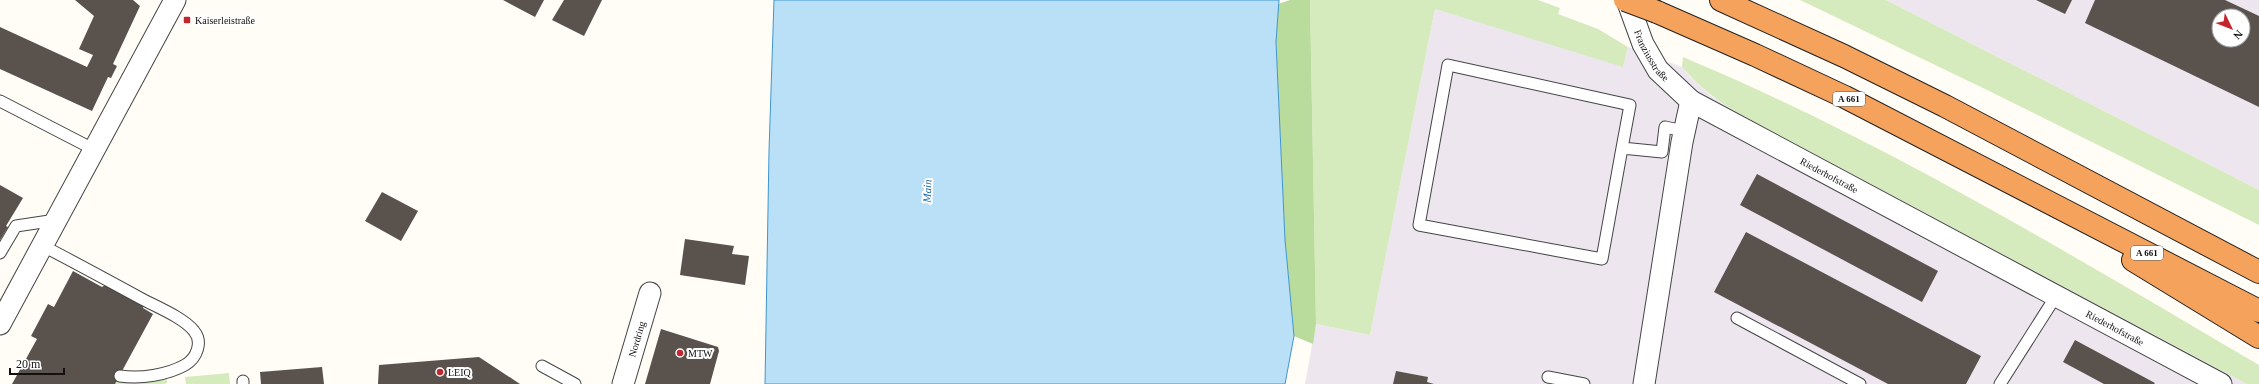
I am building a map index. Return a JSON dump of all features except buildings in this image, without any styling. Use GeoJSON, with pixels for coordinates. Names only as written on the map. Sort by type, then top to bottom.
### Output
{"type":"FeatureCollection","features":[{"type":"Feature","properties":{"kind":"highway","name":"A 661"},"geometry":{"type":"LineString","coordinates":[[1626,0],[1756,55],[1846,97],[2259,311]]}},
{"type":"Feature","properties":{"kind":"highway"},"geometry":{"type":"LineString","coordinates":[[1721,0],[1844,56],[1938,103],[2259,272]]}},
{"type":"Feature","properties":{"kind":"highway"},"geometry":{"type":"LineString","coordinates":[[2035,195],[2136,262],[2259,338]]}},
{"type":"Feature","properties":{"kind":"highway"},"geometry":{"type":"LineString","coordinates":[[2189,234],[2259,259]]}},
{"type":"Feature","properties":{"kind":"street"},"geometry":{"type":"LineString","coordinates":[[0,324],[175,0]]}},
{"type":"Feature","properties":{"kind":"street","name":"Franziusstraße"},"geometry":{"type":"LineString","coordinates":[[1626,0],[1643,44],[1658,70],[1691,101]]}},
{"type":"Feature","properties":{"kind":"street"},"geometry":{"type":"LineString","coordinates":[[1644,384],[1684,131],[1691,101]]}},
{"type":"Feature","properties":{"kind":"street","name":"Riederhofstraße"},"geometry":{"type":"LineString","coordinates":[[1691,101],[2221,384]]}},
{"type":"Feature","properties":{"kind":"street","name":"Nordring"},"geometry":{"type":"LineString","coordinates":[[623,384],[650,293]]}},
{"type":"Feature","properties":{"kind":"lane"},"geometry":{"type":"LineString","coordinates":[[1448,65],[1630,105],[1622,148],[1602,259],[1419,225],[1448,65]]}},
{"type":"Feature","properties":{"kind":"lane"},"geometry":{"type":"LineString","coordinates":[[0,101],[94,150]]}},
{"type":"Feature","properties":{"kind":"lane"},"geometry":{"type":"LineString","coordinates":[[1622,148],[1662,152],[1665,127],[1684,131]]}},
{"type":"Feature","properties":{"kind":"lane"},"geometry":{"type":"LineString","coordinates":[[0,253],[16,226],[56,220]]}},
{"type":"Feature","properties":{"kind":"lane"},"geometry":{"type":"LineString","coordinates":[[43,246],[158,307],[190,326],[195,332],[198,348],[195,356],[187,364],[164,373],[130,377],[120,376]]}},
{"type":"Feature","properties":{"kind":"lane"},"geometry":{"type":"LineString","coordinates":[[2000,384],[2056,296]]}},
{"type":"Feature","properties":{"kind":"lane"},"geometry":{"type":"LineString","coordinates":[[1737,318],[1860,384]]}},
{"type":"Feature","properties":{"kind":"lane"},"geometry":{"type":"LineString","coordinates":[[542,366],[575,384]]}},
{"type":"Feature","properties":{"kind":"lane"},"geometry":{"type":"LineString","coordinates":[[1548,377],[1584,384]]}},
{"type":"Feature","properties":{"kind":"shaded area"},"geometry":{"type":"Polygon","coordinates":[[[1886,0],[2259,0],[2259,190],[1886,0]]]}},
{"type":"Feature","properties":{"kind":"shaded area"},"geometry":{"type":"Polygon","coordinates":[[[1435,9],[1623,66],[1628,47],[1682,67],[1690,77],[1710,95],[1743,116],[2247,384],[1305,384],[1316,324],[1370,335],[1435,9]]]}},
{"type":"Feature","properties":{"kind":"green space"},"geometry":{"type":"Polygon","coordinates":[[[1290,0],[1310,0],[1316,324],[1313,344],[1294,336],[1285,240],[1276,42],[1278,4],[1290,0]]]}},
{"type":"Feature","properties":{"kind":"green space"},"geometry":{"type":"Polygon","coordinates":[[[1310,0],[1538,0],[1560,8],[1558,14],[1598,29],[1628,47],[1623,67],[1435,9],[1370,335],[1316,324],[1310,0]]]}},
{"type":"Feature","properties":{"kind":"green space"},"geometry":{"type":"Polygon","coordinates":[[[1800,0],[1886,0],[2259,190],[2259,225],[1985,89],[1800,0]]]}},
{"type":"Feature","properties":{"kind":"green space"},"geometry":{"type":"Polygon","coordinates":[[[1683,57],[1758,90],[1831,125],[1904,162],[2047,241],[2259,365],[2259,384],[2247,384],[1743,116],[1718,100],[1695,82],[1682,67],[1683,57]]]}},
{"type":"Feature","properties":{"kind":"green space"},"geometry":{"type":"Polygon","coordinates":[[[229,373],[230,384],[186,384],[185,377],[229,373]]]}},
{"type":"Feature","properties":{"kind":"green space"},"geometry":{"type":"Polygon","coordinates":[[[167,378],[167,383],[164,384],[115,384],[116,382],[167,378]]]}},
{"type":"Feature","properties":{"kind":"water","name":"Main"},"geometry":{"type":"Polygon","coordinates":[[[774,0],[1279,0],[1276,42],[1285,240],[1294,336],[1285,384],[765,384],[769,151],[774,0]]]}},
{"type":"Feature","properties":{"kind":"place","name":"Kaiserleistraße"},"geometry":{"type":"Point","coordinates":[187,20]}},
{"type":"Feature","properties":{"kind":"place","name":"MTW"},"geometry":{"type":"Point","coordinates":[680,353]}},
{"type":"Feature","properties":{"kind":"place","name":"LEIQ"},"geometry":{"type":"Point","coordinates":[440,372]}}]}
